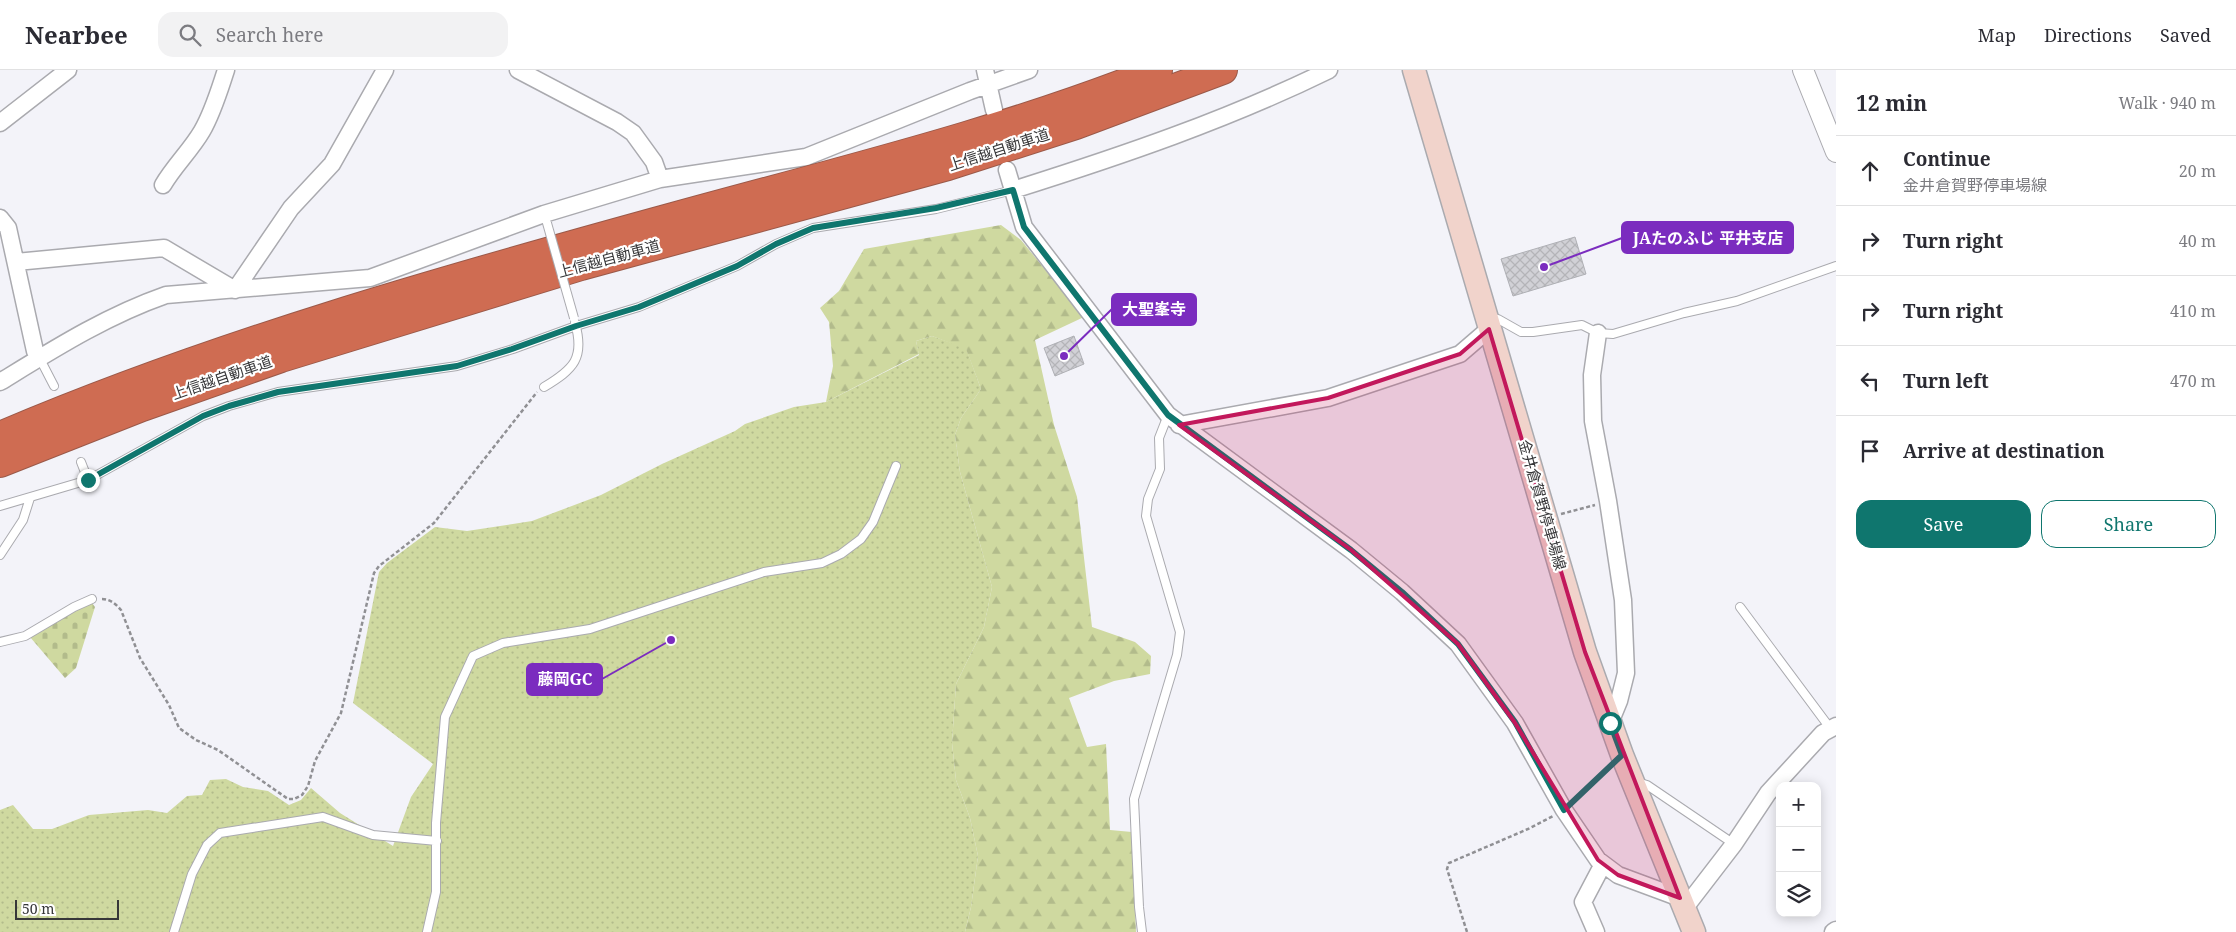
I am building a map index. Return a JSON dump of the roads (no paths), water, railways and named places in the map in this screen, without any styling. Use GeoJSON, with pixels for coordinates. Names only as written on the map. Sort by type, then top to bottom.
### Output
{"type":"FeatureCollection","features":[{"type":"Feature","properties":{"kind":"highway","name":"上信越自動車道"},"geometry":{"type":"LineString","coordinates":[[0,436],[139,382],[360,308],[569,245],[939,144],[1158,70]]}},
{"type":"Feature","properties":{"kind":"highway","name":"上信越自動車道"},"geometry":{"type":"LineString","coordinates":[[0,463],[142,407],[290,355],[581,266],[957,163],[1076,125],[1223,70]]}},
{"type":"Feature","properties":{"kind":"main road","name":"金井倉賀野停車場線"},"geometry":{"type":"LineString","coordinates":[[1414,70],[1585,652],[1622,755],[1694,932]]}},
{"type":"Feature","properties":{"kind":"street"},"geometry":{"type":"LineString","coordinates":[[0,124],[68,70]]}},
{"type":"Feature","properties":{"kind":"street"},"geometry":{"type":"LineString","coordinates":[[163,185],[201,133],[213,110],[226,70]]}},
{"type":"Feature","properties":{"kind":"street"},"geometry":{"type":"LineString","coordinates":[[235,290],[291,208],[332,164],[385,70]]}},
{"type":"Feature","properties":{"kind":"street"},"geometry":{"type":"LineString","coordinates":[[518,70],[617,122],[633,134],[654,162],[660,179]]}},
{"type":"Feature","properties":{"kind":"street"},"geometry":{"type":"LineString","coordinates":[[0,382],[39,357],[91,328],[135,306],[166,295],[370,278],[660,179],[806,157],[987,77],[1029,70]]}},
{"type":"Feature","properties":{"kind":"street"},"geometry":{"type":"LineString","coordinates":[[1013,190],[1124,155],[1211,122],[1329,70]]}},
{"type":"Feature","properties":{"kind":"street"},"geometry":{"type":"LineString","coordinates":[[1804,70],[1836,152]]}},
{"type":"Feature","properties":{"kind":"street"},"geometry":{"type":"LineString","coordinates":[[987,77],[994,110]]}},
{"type":"Feature","properties":{"kind":"street"},"geometry":{"type":"LineString","coordinates":[[1007,170],[1024,227],[1174,420],[1351,550],[1402,592],[1458,644],[1515,722],[1564,810],[1598,860],[1603,864],[1618,874],[1682,904],[1734,844],[1768,794],[1833,727]]}},
{"type":"Feature","properties":{"kind":"street"},"geometry":{"type":"LineString","coordinates":[[0,218],[8,228],[35,351],[39,357]]}},
{"type":"Feature","properties":{"kind":"street"},"geometry":{"type":"LineString","coordinates":[[16,262],[164,248],[235,290]]}},
{"type":"Feature","properties":{"kind":"street"},"geometry":{"type":"LineString","coordinates":[[1174,420],[1328,398],[1460,354],[1488,322]]}},
{"type":"Feature","properties":{"kind":"street"},"geometry":{"type":"LineString","coordinates":[[1598,333],[1592,375],[1593,421],[1608,501],[1623,600],[1626,673],[1619,701],[1610,723]]}},
{"type":"Feature","properties":{"kind":"street"},"geometry":{"type":"LineString","coordinates":[[1596,932],[1583,902],[1603,864]]}},
{"type":"Feature","properties":{"kind":"lane"},"geometry":{"type":"LineString","coordinates":[[0,506],[88,480],[203,416],[229,406],[278,392],[457,366],[512,349],[575,322],[639,307],[687,288],[813,228],[936,208],[1013,190]]}},
{"type":"Feature","properties":{"kind":"lane"},"geometry":{"type":"LineString","coordinates":[[544,387],[560,378],[574,362],[580,339],[545,219]]}},
{"type":"Feature","properties":{"kind":"lane"},"geometry":{"type":"LineString","coordinates":[[1488,322],[1498,319],[1521,332],[1582,325],[1598,333],[1613,334],[1684,313],[1737,301],[1836,266]]}},
{"type":"Feature","properties":{"kind":"lane"},"geometry":{"type":"LineString","coordinates":[[39,357],[54,386]]}},
{"type":"Feature","properties":{"kind":"lane"},"geometry":{"type":"LineString","coordinates":[[1142,932],[1134,799],[1176,655],[1180,632],[1146,516],[1148,499],[1160,469],[1159,438],[1174,420]]}},
{"type":"Feature","properties":{"kind":"lane"},"geometry":{"type":"LineString","coordinates":[[81,462],[88,480]]}},
{"type":"Feature","properties":{"kind":"lane"},"geometry":{"type":"LineString","coordinates":[[427,932],[436,892],[438,840],[436,823],[445,717],[473,656],[504,643],[590,629],[764,572],[822,563],[841,554],[861,539],[873,522],[896,466]]}},
{"type":"Feature","properties":{"kind":"lane"},"geometry":{"type":"LineString","coordinates":[[0,555],[23,520],[30,498]]}},
{"type":"Feature","properties":{"kind":"lane"},"geometry":{"type":"LineString","coordinates":[[0,642],[25,636],[74,607],[92,599]]}},
{"type":"Feature","properties":{"kind":"lane"},"geometry":{"type":"LineString","coordinates":[[1740,607],[1833,727]]}},
{"type":"Feature","properties":{"kind":"lane"},"geometry":{"type":"LineString","coordinates":[[1633,782],[1647,785],[1734,844]]}},
{"type":"Feature","properties":{"kind":"lane"},"geometry":{"type":"LineString","coordinates":[[174,932],[192,874],[207,845],[220,833],[323,817],[373,835],[438,840]]}},
{"type":"Feature","properties":{"kind":"place","name":"JAたのふじ 平井支店"},"geometry":{"type":"Point","coordinates":[1544,267]}},
{"type":"Feature","properties":{"kind":"place","name":"大聖峯寺"},"geometry":{"type":"Point","coordinates":[1064,356]}},
{"type":"Feature","properties":{"kind":"place","name":"藤岡GC"},"geometry":{"type":"Point","coordinates":[671,640]}}]}
